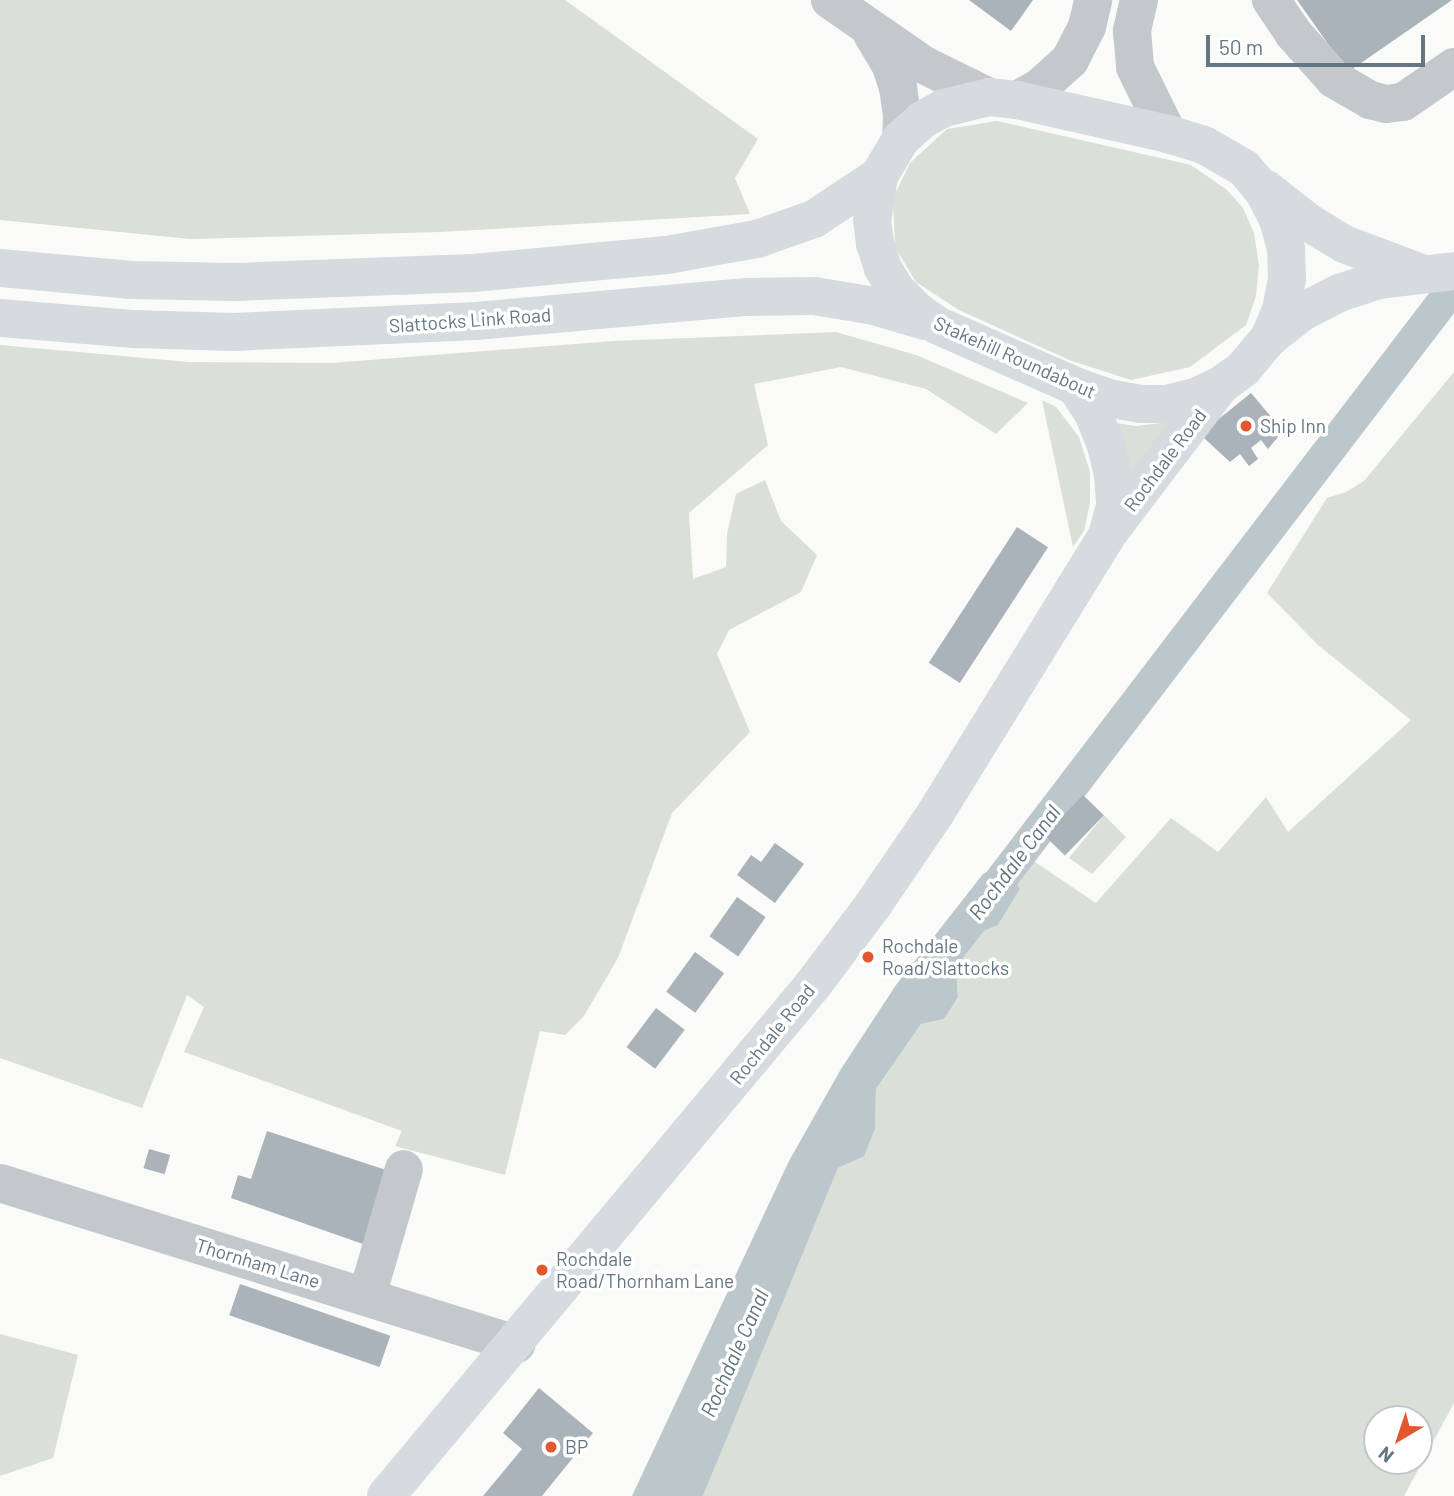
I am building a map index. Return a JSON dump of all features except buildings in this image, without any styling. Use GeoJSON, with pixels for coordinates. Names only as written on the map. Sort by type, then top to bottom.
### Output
{"type":"FeatureCollection","features":[{"type":"Feature","properties":{"kind":"main road","name":"Stakehill Roundabout"},"geometry":{"type":"LineString","coordinates":[[1003,98],[1168,134],[1205,145],[1244,168],[1278,219],[1286,249],[1287,279],[1283,300],[1269,338],[1243,369],[1222,385],[1195,397],[1166,404],[1141,404],[1112,399],[1075,386],[937,325],[917,311],[896,290],[883,268],[875,244],[873,221],[879,176],[901,139],[922,120],[944,108],[1003,98]]}},
{"type":"Feature","properties":{"kind":"main road"},"geometry":{"type":"LineString","coordinates":[[1244,168],[1274,197],[1343,244],[1438,272]]}},
{"type":"Feature","properties":{"kind":"main road"},"geometry":{"type":"LineString","coordinates":[[0,268],[131,280],[236,282],[473,273],[667,255],[757,239],[814,219],[879,176]]}},
{"type":"Feature","properties":{"kind":"main road"},"geometry":{"type":"LineString","coordinates":[[1269,338],[1302,312],[1339,293],[1380,280],[1438,272]]}},
{"type":"Feature","properties":{"kind":"main road","name":"Slattocks Link Road"},"geometry":{"type":"LineString","coordinates":[[0,318],[135,329],[234,332],[476,321],[747,297],[814,296],[874,306],[937,325]]}},
{"type":"Feature","properties":{"kind":"main road","name":"Rochdale Road"},"geometry":{"type":"LineString","coordinates":[[386,1496],[516,1344],[812,986],[873,905],[935,814],[1107,535],[1222,385]]}},
{"type":"Feature","properties":{"kind":"main road","name":"Rochdale Road"},"geometry":{"type":"LineString","coordinates":[[1075,386],[1105,443],[1113,474],[1115,506],[1107,535]]}},
{"type":"Feature","properties":{"kind":"street"},"geometry":{"type":"LineString","coordinates":[[830,0],[924,65],[1003,98],[1039,89],[1070,60],[1087,27],[1093,0]]}},
{"type":"Feature","properties":{"kind":"street"},"geometry":{"type":"LineString","coordinates":[[1139,0],[1132,31],[1135,67],[1168,134]]}},
{"type":"Feature","properties":{"kind":"street"},"geometry":{"type":"LineString","coordinates":[[1271,0],[1293,33],[1334,79],[1370,100],[1386,104],[1404,102],[1454,67]]}},
{"type":"Feature","properties":{"kind":"street"},"geometry":{"type":"LineString","coordinates":[[864,24],[880,44],[898,86],[902,114],[901,139]]}},
{"type":"Feature","properties":{"kind":"street"},"geometry":{"type":"LineString","coordinates":[[367,1296],[404,1169]]}},
{"type":"Feature","properties":{"kind":"street","name":"Thornham Lane"},"geometry":{"type":"LineString","coordinates":[[0,1183],[516,1344]]}},
{"type":"Feature","properties":{"kind":"shaded area"},"geometry":{"type":"Polygon","coordinates":[[[0,0],[565,0],[758,139],[735,178],[750,214],[439,232],[190,239],[0,220],[0,0]]]}},
{"type":"Feature","properties":{"kind":"shaded area"},"geometry":{"type":"Polygon","coordinates":[[[997,121],[1191,165],[1227,190],[1243,208],[1254,233],[1259,265],[1256,296],[1246,325],[1190,367],[1131,380],[1069,360],[959,310],[916,282],[895,247],[893,198],[910,163],[947,129],[997,121]]]}},
{"type":"Feature","properties":{"kind":"shaded area"},"geometry":{"type":"Polygon","coordinates":[[[836,332],[916,355],[1028,403],[996,434],[926,389],[841,367],[754,384],[768,445],[689,513],[693,579],[726,567],[727,534],[736,494],[765,480],[781,521],[817,555],[801,592],[729,630],[717,654],[750,732],[672,813],[618,958],[584,1016],[565,1035],[540,1031],[505,1175],[395,1146],[402,1131],[184,1052],[204,1007],[187,995],[142,1108],[0,1058],[0,345],[189,362],[332,363],[613,341],[836,332]]]}},
{"type":"Feature","properties":{"kind":"shaded area"},"geometry":{"type":"Polygon","coordinates":[[[1454,372],[1454,1403],[1433,1442],[1433,1405],[1363,1405],[1363,1475],[1415,1475],[1404,1496],[703,1496],[838,1168],[864,1155],[875,1129],[876,1089],[921,1024],[944,1019],[958,999],[956,967],[984,931],[998,925],[1020,889],[1014,879],[1029,858],[1096,903],[1171,818],[1218,852],[1266,797],[1288,832],[1411,720],[1318,645],[1267,593],[1327,498],[1346,492],[1364,481],[1454,372]]]}},
{"type":"Feature","properties":{"kind":"shaded area"},"geometry":{"type":"Polygon","coordinates":[[[1042,400],[1056,407],[1079,437],[1090,472],[1090,503],[1084,531],[1073,547],[1042,400]]]}},
{"type":"Feature","properties":{"kind":"shaded area"},"geometry":{"type":"Polygon","coordinates":[[[1110,422],[1136,426],[1170,422],[1132,486],[1110,422]]]}},
{"type":"Feature","properties":{"kind":"shaded area"},"geometry":{"type":"Polygon","coordinates":[[[1104,815],[1126,837],[1092,874],[1069,858],[1104,815]]]}},
{"type":"Feature","properties":{"kind":"shaded area"},"geometry":{"type":"Polygon","coordinates":[[[0,1334],[78,1355],[53,1458],[0,1476],[0,1334]]]}},
{"type":"Feature","properties":{"kind":"water"},"geometry":{"type":"Polygon","coordinates":[[[1015,846],[1029,858],[1014,879],[1020,889],[998,925],[984,931],[956,967],[958,998],[944,1019],[921,1024],[876,1089],[875,1129],[864,1156],[838,1168],[703,1496],[632,1496],[789,1161],[841,1069],[896,985],[983,874],[1003,863],[1015,846]]]}},
{"type":"Feature","properties":{"kind":"waterway","name":"Rochdale Canal"},"geometry":{"type":"LineString","coordinates":[[996,886],[1454,287]]}},
{"type":"Feature","properties":{"kind":"place","name":"Ship Inn"},"geometry":{"type":"Point","coordinates":[1246,426]}},
{"type":"Feature","properties":{"kind":"place","name":"Rochdale Road/Slattocks"},"geometry":{"type":"Point","coordinates":[868,957]}},
{"type":"Feature","properties":{"kind":"place","name":"Rochdale Road/Thornham Lane"},"geometry":{"type":"Point","coordinates":[542,1270]}},
{"type":"Feature","properties":{"kind":"place","name":"BP"},"geometry":{"type":"Point","coordinates":[551,1447]}}]}
